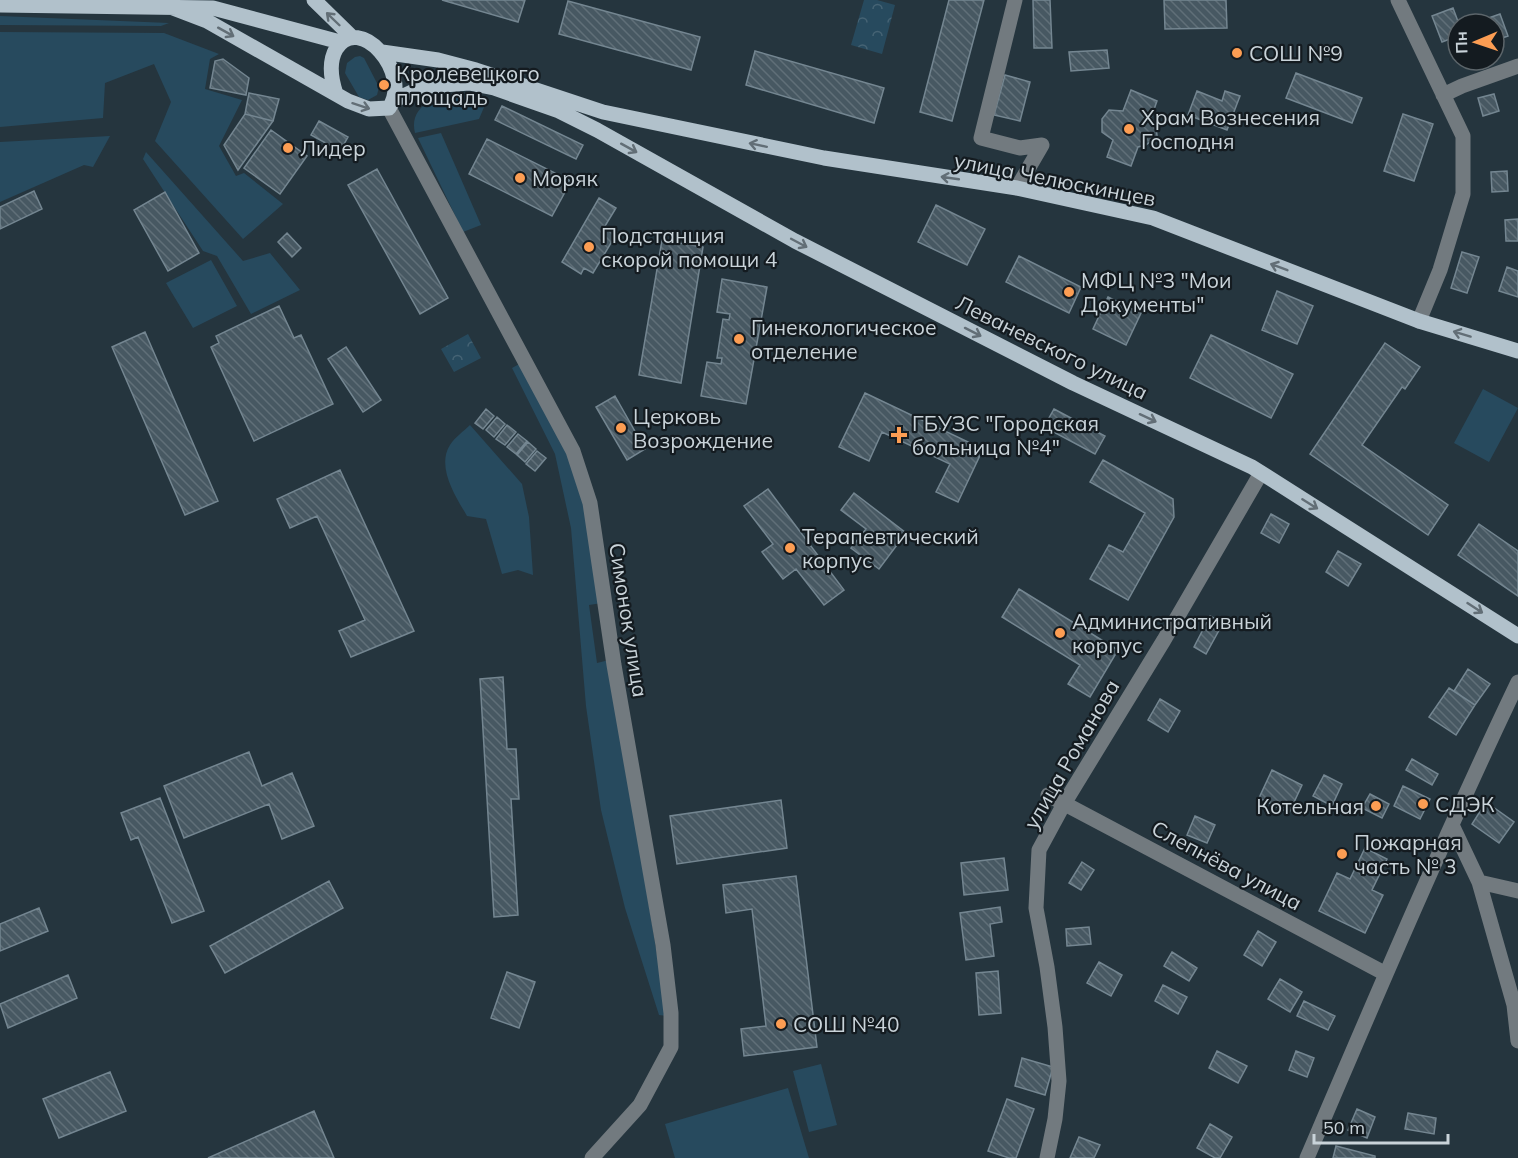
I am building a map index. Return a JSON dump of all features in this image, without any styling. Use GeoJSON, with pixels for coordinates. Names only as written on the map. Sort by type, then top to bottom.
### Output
{"type":"FeatureCollection","features":[{"type":"Feature","properties":{"kind":"main road"},"geometry":{"type":"LineString","coordinates":[[314,0],[346,40]]}},
{"type":"Feature","properties":{"kind":"main road"},"geometry":{"type":"LineString","coordinates":[[0,5],[213,8],[346,40],[367,41],[382,52],[392,70],[396,85],[392,104],[379,110],[358,106],[207,21],[173,8]]}},
{"type":"Feature","properties":{"kind":"main road"},"geometry":{"type":"LineString","coordinates":[[336,94],[331,80],[332,56],[346,40]]}},
{"type":"Feature","properties":{"kind":"main road","name":"улица Челюскинцев"},"geometry":{"type":"LineString","coordinates":[[382,52],[429,58],[476,70],[603,112],[824,158],[1017,188],[1153,218],[1419,321],[1518,351]]}},
{"type":"Feature","properties":{"kind":"main road","name":"Леваневского улица"},"geometry":{"type":"LineString","coordinates":[[392,104],[414,91],[431,86],[469,83],[494,88],[559,111],[795,241],[1073,383],[1261,473],[1518,636]]}},
{"type":"Feature","properties":{"kind":"main road"},"geometry":{"type":"LineString","coordinates":[[597,130],[596,119],[603,112]]}},
{"type":"Feature","properties":{"kind":"street"},"geometry":{"type":"LineString","coordinates":[[1015,0],[981,138],[1020,148],[1042,145],[1017,188]]}},
{"type":"Feature","properties":{"kind":"street"},"geometry":{"type":"LineString","coordinates":[[1398,0],[1463,136],[1463,194],[1440,270],[1419,321]]}},
{"type":"Feature","properties":{"kind":"street"},"geometry":{"type":"LineString","coordinates":[[1443,95],[1518,66]]}},
{"type":"Feature","properties":{"kind":"street","name":"Симонок улица"},"geometry":{"type":"LineString","coordinates":[[392,104],[573,451],[590,503],[614,664],[663,945],[671,1013],[671,1047],[640,1105],[592,1158]]}},
{"type":"Feature","properties":{"kind":"street","name":"улица Романова"},"geometry":{"type":"LineString","coordinates":[[1047,1158],[1055,1119],[1059,1081],[1048,977],[1036,908],[1039,850],[1065,802],[1164,640],[1261,473]]}},
{"type":"Feature","properties":{"kind":"street"},"geometry":{"type":"LineString","coordinates":[[1307,1158],[1452,825],[1518,682]]}},
{"type":"Feature","properties":{"kind":"street","name":"Слепнёва улица"},"geometry":{"type":"LineString","coordinates":[[1048,795],[1386,974]]}},
{"type":"Feature","properties":{"kind":"street"},"geometry":{"type":"LineString","coordinates":[[1452,825],[1479,882],[1514,1005],[1518,1041]]}},
{"type":"Feature","properties":{"kind":"street"},"geometry":{"type":"LineString","coordinates":[[1479,882],[1518,891]]}},
{"type":"Feature","properties":{"kind":"green space"},"geometry":{"type":"Polygon","coordinates":[[[864,0],[877,0],[895,5],[882,54],[851,45],[864,0]]]}},
{"type":"Feature","properties":{"kind":"green space"},"geometry":{"type":"Polygon","coordinates":[[[0,16],[169,23],[161,26],[0,25],[0,16]]]}},
{"type":"Feature","properties":{"kind":"green space"},"geometry":{"type":"Polygon","coordinates":[[[0,32],[164,33],[219,54],[210,59],[205,89],[242,100],[219,146],[236,176],[244,173],[283,204],[243,239],[155,141],[171,102],[154,64],[105,83],[103,118],[0,127],[0,32]]]}},
{"type":"Feature","properties":{"kind":"green space"},"geometry":{"type":"Polygon","coordinates":[[[360,56],[364,58],[379,87],[377,95],[368,100],[359,97],[345,73],[347,63],[360,56]]]}},
{"type":"Feature","properties":{"kind":"green space"},"geometry":{"type":"Polygon","coordinates":[[[462,93],[488,98],[479,119],[415,133],[414,123],[421,108],[435,99],[462,93]]]}},
{"type":"Feature","properties":{"kind":"green space"},"geometry":{"type":"Polygon","coordinates":[[[441,133],[481,225],[463,232],[418,138],[441,133]]]}},
{"type":"Feature","properties":{"kind":"green space"},"geometry":{"type":"Polygon","coordinates":[[[110,136],[93,167],[84,165],[0,202],[0,142],[110,136]]]}},
{"type":"Feature","properties":{"kind":"green space"},"geometry":{"type":"Polygon","coordinates":[[[146,152],[243,261],[270,253],[300,290],[251,314],[217,256],[203,251],[143,159],[146,152]]]}},
{"type":"Feature","properties":{"kind":"green space"},"geometry":{"type":"Polygon","coordinates":[[[211,260],[237,306],[193,328],[166,283],[211,260]]]}},
{"type":"Feature","properties":{"kind":"green space"},"geometry":{"type":"Polygon","coordinates":[[[468,334],[481,358],[454,372],[441,349],[468,334]]]}},
{"type":"Feature","properties":{"kind":"green space"},"geometry":{"type":"Polygon","coordinates":[[[521,363],[569,452],[587,504],[602,603],[589,605],[597,663],[609,660],[667,1016],[659,1015],[625,908],[601,810],[586,706],[571,528],[555,454],[512,368],[521,363]]]}},
{"type":"Feature","properties":{"kind":"green space"},"geometry":{"type":"Polygon","coordinates":[[[1483,389],[1518,408],[1489,462],[1454,443],[1483,389]]]}},
{"type":"Feature","properties":{"kind":"green space"},"geometry":{"type":"Polygon","coordinates":[[[470,425],[522,484],[529,517],[533,575],[518,570],[502,574],[486,519],[467,516],[449,482],[445,463],[446,454],[452,442],[470,425]]]}},
{"type":"Feature","properties":{"kind":"green space"},"geometry":{"type":"Polygon","coordinates":[[[821,1064],[837,1125],[809,1132],[793,1071],[821,1064]]]}},
{"type":"Feature","properties":{"kind":"green space"},"geometry":{"type":"Polygon","coordinates":[[[788,1088],[809,1158],[675,1158],[665,1124],[788,1088]]]}},
{"type":"Feature","properties":{"kind":"building"},"geometry":{"type":"Polygon","coordinates":[[[442,0],[525,0],[518,22],[442,0]]]}},
{"type":"Feature","properties":{"kind":"building"},"geometry":{"type":"Polygon","coordinates":[[[949,0],[984,0],[952,121],[920,112],[949,0]]]}},
{"type":"Feature","properties":{"kind":"building"},"geometry":{"type":"Polygon","coordinates":[[[1033,0],[1050,0],[1052,48],[1034,48],[1033,0]]]}},
{"type":"Feature","properties":{"kind":"building","name":"СОШ №9"},"geometry":{"type":"Polygon","coordinates":[[[1164,0],[1226,0],[1227,28],[1165,29],[1164,0]]]}},
{"type":"Feature","properties":{"kind":"building"},"geometry":{"type":"Polygon","coordinates":[[[568,1],[700,37],[691,70],[559,34],[568,1]]]}},
{"type":"Feature","properties":{"kind":"building"},"geometry":{"type":"Polygon","coordinates":[[[1453,8],[1454,12],[1446,12],[1446,40],[1442,42],[1432,16],[1453,8]]]}},
{"type":"Feature","properties":{"kind":"building"},"geometry":{"type":"Polygon","coordinates":[[[1107,50],[1109,68],[1071,71],[1069,52],[1107,50]]]}},
{"type":"Feature","properties":{"kind":"building"},"geometry":{"type":"Polygon","coordinates":[[[755,51],[884,88],[874,123],[746,85],[755,51]]]}},
{"type":"Feature","properties":{"kind":"building"},"geometry":{"type":"Polygon","coordinates":[[[223,59],[249,78],[246,95],[210,88],[215,61],[223,59]]]}},
{"type":"Feature","properties":{"kind":"building"},"geometry":{"type":"Polygon","coordinates":[[[1296,73],[1362,98],[1352,123],[1286,98],[1296,73]]]}},
{"type":"Feature","properties":{"kind":"building"},"geometry":{"type":"Polygon","coordinates":[[[1005,75],[1030,82],[1020,121],[994,115],[1005,75]]]}},
{"type":"Feature","properties":{"kind":"building","name":"Храм Вознесения Господня"},"geometry":{"type":"Polygon","coordinates":[[[1131,90],[1157,101],[1151,118],[1156,125],[1157,136],[1146,145],[1138,147],[1131,166],[1107,157],[1113,140],[1102,132],[1102,119],[1109,110],[1123,111],[1131,90]]]}},
{"type":"Feature","properties":{"kind":"building"},"geometry":{"type":"Polygon","coordinates":[[[1197,91],[1222,101],[1225,91],[1240,96],[1227,130],[1188,115],[1197,91]]]}},
{"type":"Feature","properties":{"kind":"building"},"geometry":{"type":"Polygon","coordinates":[[[249,93],[279,99],[273,121],[245,114],[249,93]]]}},
{"type":"Feature","properties":{"kind":"building"},"geometry":{"type":"Polygon","coordinates":[[[1494,94],[1499,111],[1483,116],[1478,98],[1494,94]]]}},
{"type":"Feature","properties":{"kind":"building"},"geometry":{"type":"Polygon","coordinates":[[[502,106],[583,145],[576,159],[495,120],[502,106]]]}},
{"type":"Feature","properties":{"kind":"building"},"geometry":{"type":"Polygon","coordinates":[[[245,114],[273,121],[238,170],[224,145],[245,114]]]}},
{"type":"Feature","properties":{"kind":"building"},"geometry":{"type":"Polygon","coordinates":[[[1403,114],[1433,124],[1414,181],[1384,171],[1403,114]]]}},
{"type":"Feature","properties":{"kind":"building"},"geometry":{"type":"Polygon","coordinates":[[[319,121],[348,137],[340,151],[311,135],[319,121]]]}},
{"type":"Feature","properties":{"kind":"building"},"geometry":{"type":"Polygon","coordinates":[[[271,130],[307,156],[280,194],[244,168],[271,130]]]}},
{"type":"Feature","properties":{"kind":"building","name":"Моряк"},"geometry":{"type":"Polygon","coordinates":[[[487,139],[571,181],[552,216],[469,174],[487,139]]]}},
{"type":"Feature","properties":{"kind":"building"},"geometry":{"type":"Polygon","coordinates":[[[377,169],[448,298],[420,314],[348,185],[377,169]]]}},
{"type":"Feature","properties":{"kind":"building"},"geometry":{"type":"Polygon","coordinates":[[[1507,171],[1508,191],[1492,192],[1491,172],[1507,171]]]}},
{"type":"Feature","properties":{"kind":"building"},"geometry":{"type":"Polygon","coordinates":[[[34,191],[42,209],[0,229],[0,207],[34,191]]]}},
{"type":"Feature","properties":{"kind":"building"},"geometry":{"type":"Polygon","coordinates":[[[165,192],[199,253],[168,271],[134,210],[165,192]]]}},
{"type":"Feature","properties":{"kind":"building","name":"Подстанция скорой помощи 4"},"geometry":{"type":"Polygon","coordinates":[[[599,198],[616,208],[605,226],[617,233],[593,273],[584,268],[581,274],[562,262],[599,198]]]}},
{"type":"Feature","properties":{"kind":"building"},"geometry":{"type":"Polygon","coordinates":[[[936,205],[985,229],[967,265],[918,242],[936,205]]]}},
{"type":"Feature","properties":{"kind":"building"},"geometry":{"type":"Polygon","coordinates":[[[1518,219],[1518,241],[1506,241],[1505,220],[1518,219]]]}},
{"type":"Feature","properties":{"kind":"building"},"geometry":{"type":"Polygon","coordinates":[[[287,233],[301,248],[292,257],[278,242],[287,233]]]}},
{"type":"Feature","properties":{"kind":"building"},"geometry":{"type":"Polygon","coordinates":[[[662,240],[703,247],[681,383],[639,375],[662,240]]]}},
{"type":"Feature","properties":{"kind":"building"},"geometry":{"type":"Polygon","coordinates":[[[1462,252],[1479,257],[1467,293],[1451,288],[1462,252]]]}},
{"type":"Feature","properties":{"kind":"building"},"geometry":{"type":"Polygon","coordinates":[[[1019,256],[1081,287],[1069,313],[1006,282],[1019,256]]]}},
{"type":"Feature","properties":{"kind":"building"},"geometry":{"type":"Polygon","coordinates":[[[1507,267],[1518,271],[1518,297],[1499,291],[1507,267]]]}},
{"type":"Feature","properties":{"kind":"building","name":"Гинекологическое отделение"},"geometry":{"type":"Polygon","coordinates":[[[722,279],[767,287],[746,404],[701,396],[707,362],[721,364],[722,358],[717,358],[723,319],[729,320],[730,314],[717,312],[722,279]]]}},
{"type":"Feature","properties":{"kind":"building"},"geometry":{"type":"Polygon","coordinates":[[[1277,291],[1313,306],[1297,344],[1262,330],[1277,291]]]}},
{"type":"Feature","properties":{"kind":"building"},"geometry":{"type":"Polygon","coordinates":[[[1108,297],[1141,313],[1126,345],[1093,329],[1108,297]]]}},
{"type":"Feature","properties":{"kind":"building"},"geometry":{"type":"Polygon","coordinates":[[[279,306],[294,338],[301,335],[333,404],[254,441],[211,347],[219,343],[216,336],[279,306]]]}},
{"type":"Feature","properties":{"kind":"building"},"geometry":{"type":"Polygon","coordinates":[[[145,332],[218,501],[185,515],[112,347],[145,332]]]}},
{"type":"Feature","properties":{"kind":"building"},"geometry":{"type":"Polygon","coordinates":[[[1211,335],[1293,374],[1271,418],[1190,378],[1211,335]]]}},
{"type":"Feature","properties":{"kind":"building"},"geometry":{"type":"Polygon","coordinates":[[[1385,343],[1420,367],[1405,389],[1402,387],[1362,445],[1448,505],[1428,535],[1310,454],[1385,343]]]}},
{"type":"Feature","properties":{"kind":"building"},"geometry":{"type":"Polygon","coordinates":[[[346,347],[381,400],[363,412],[328,359],[346,347]]]}},
{"type":"Feature","properties":{"kind":"building"},"geometry":{"type":"Polygon","coordinates":[[[865,393],[983,449],[958,502],[936,492],[950,464],[882,432],[869,461],[839,447],[865,393]]]}},
{"type":"Feature","properties":{"kind":"building","name":"Церковь Возрождение"},"geometry":{"type":"Polygon","coordinates":[[[615,396],[645,449],[627,460],[596,407],[615,396]]]}},
{"type":"Feature","properties":{"kind":"building"},"geometry":{"type":"Polygon","coordinates":[[[486,409],[494,416],[483,429],[475,423],[486,409]]]}},
{"type":"Feature","properties":{"kind":"building"},"geometry":{"type":"Polygon","coordinates":[[[1054,409],[1105,436],[1095,454],[1044,427],[1054,409]]]}},
{"type":"Feature","properties":{"kind":"building"},"geometry":{"type":"Polygon","coordinates":[[[497,417],[505,424],[494,437],[486,430],[497,417]]]}},
{"type":"Feature","properties":{"kind":"building"},"geometry":{"type":"Polygon","coordinates":[[[507,425],[516,432],[505,445],[496,439],[507,425]]]}},
{"type":"Feature","properties":{"kind":"building"},"geometry":{"type":"Polygon","coordinates":[[[518,434],[527,441],[516,454],[507,447],[518,434]]]}},
{"type":"Feature","properties":{"kind":"building"},"geometry":{"type":"Polygon","coordinates":[[[528,442],[536,449],[525,462],[517,455],[528,442]]]}},
{"type":"Feature","properties":{"kind":"building"},"geometry":{"type":"Polygon","coordinates":[[[537,451],[546,458],[535,471],[526,464],[537,451]]]}},
{"type":"Feature","properties":{"kind":"building"},"geometry":{"type":"Polygon","coordinates":[[[1103,460],[1173,499],[1174,517],[1128,600],[1090,579],[1109,545],[1123,552],[1145,513],[1090,482],[1103,460]]]}},
{"type":"Feature","properties":{"kind":"building"},"geometry":{"type":"Polygon","coordinates":[[[340,470],[414,631],[351,657],[339,631],[365,620],[317,516],[290,528],[277,499],[340,470]]]}},
{"type":"Feature","properties":{"kind":"building","name":"Терапевтический корпус"},"geometry":{"type":"Polygon","coordinates":[[[768,489],[844,590],[824,605],[796,569],[783,579],[762,552],[773,544],[744,506],[768,489]]]}},
{"type":"Feature","properties":{"kind":"building"},"geometry":{"type":"Polygon","coordinates":[[[854,493],[906,533],[879,569],[851,548],[866,529],[841,510],[854,493]]]}},
{"type":"Feature","properties":{"kind":"building"},"geometry":{"type":"Polygon","coordinates":[[[1271,514],[1289,524],[1279,543],[1261,533],[1271,514]]]}},
{"type":"Feature","properties":{"kind":"building"},"geometry":{"type":"Polygon","coordinates":[[[1479,524],[1518,551],[1518,596],[1458,555],[1479,524]]]}},
{"type":"Feature","properties":{"kind":"building"},"geometry":{"type":"Polygon","coordinates":[[[1338,551],[1361,564],[1348,586],[1326,572],[1338,551]]]}},
{"type":"Feature","properties":{"kind":"building","name":"Административный корпус"},"geometry":{"type":"Polygon","coordinates":[[[1019,589],[1118,650],[1090,697],[1068,684],[1080,665],[1002,617],[1019,589]]]}},
{"type":"Feature","properties":{"kind":"building"},"geometry":{"type":"Polygon","coordinates":[[[1210,616],[1223,623],[1206,654],[1194,647],[1210,616]]]}},
{"type":"Feature","properties":{"kind":"building"},"geometry":{"type":"Polygon","coordinates":[[[1468,669],[1490,684],[1475,705],[1454,691],[1468,669]]]}},
{"type":"Feature","properties":{"kind":"building"},"geometry":{"type":"Polygon","coordinates":[[[503,677],[507,749],[516,749],[519,799],[511,799],[518,915],[494,917],[480,679],[503,677]]]}},
{"type":"Feature","properties":{"kind":"building"},"geometry":{"type":"Polygon","coordinates":[[[1449,688],[1475,705],[1456,735],[1429,717],[1449,688]]]}},
{"type":"Feature","properties":{"kind":"building"},"geometry":{"type":"Polygon","coordinates":[[[1160,699],[1180,711],[1168,732],[1148,720],[1160,699]]]}},
{"type":"Feature","properties":{"kind":"building"},"geometry":{"type":"Polygon","coordinates":[[[249,752],[262,786],[292,773],[314,826],[282,839],[269,804],[184,838],[164,786],[249,752]]]}},
{"type":"Feature","properties":{"kind":"building"},"geometry":{"type":"Polygon","coordinates":[[[1412,759],[1438,774],[1432,785],[1406,770],[1412,759]]]}},
{"type":"Feature","properties":{"kind":"building"},"geometry":{"type":"Polygon","coordinates":[[[1272,770],[1302,785],[1289,813],[1259,798],[1272,770]]]}},
{"type":"Feature","properties":{"kind":"building"},"geometry":{"type":"Polygon","coordinates":[[[1324,775],[1342,784],[1332,806],[1313,796],[1324,775]]]}},
{"type":"Feature","properties":{"kind":"building"},"geometry":{"type":"Polygon","coordinates":[[[1403,786],[1430,799],[1420,819],[1394,806],[1403,786]]]}},
{"type":"Feature","properties":{"kind":"building","name":"Котельная"},"geometry":{"type":"Polygon","coordinates":[[[1370,794],[1389,804],[1382,818],[1362,808],[1370,794]]]}},
{"type":"Feature","properties":{"kind":"building"},"geometry":{"type":"Polygon","coordinates":[[[160,798],[204,911],[172,923],[138,837],[131,840],[121,813],[160,798]]]}},
{"type":"Feature","properties":{"kind":"building"},"geometry":{"type":"Polygon","coordinates":[[[781,800],[787,848],[677,864],[670,816],[781,800]]]}},
{"type":"Feature","properties":{"kind":"building"},"geometry":{"type":"Polygon","coordinates":[[[1486,802],[1514,822],[1499,843],[1472,824],[1486,802]]]}},
{"type":"Feature","properties":{"kind":"building"},"geometry":{"type":"Polygon","coordinates":[[[1195,816],[1215,825],[1207,843],[1187,835],[1195,816]]]}},
{"type":"Feature","properties":{"kind":"building"},"geometry":{"type":"Polygon","coordinates":[[[1365,848],[1387,859],[1372,890],[1383,895],[1365,933],[1319,911],[1337,873],[1350,879],[1365,848]]]}},
{"type":"Feature","properties":{"kind":"building"},"geometry":{"type":"Polygon","coordinates":[[[1004,858],[1008,890],[964,895],[961,863],[1004,858]]]}},
{"type":"Feature","properties":{"kind":"building"},"geometry":{"type":"Polygon","coordinates":[[[1082,862],[1094,870],[1081,890],[1069,883],[1082,862]]]}},
{"type":"Feature","properties":{"kind":"building","name":"СОШ №40"},"geometry":{"type":"Polygon","coordinates":[[[796,876],[817,1047],[744,1056],[741,1029],[766,1026],[752,909],[726,913],[723,885],[796,876]]]}},
{"type":"Feature","properties":{"kind":"building"},"geometry":{"type":"Polygon","coordinates":[[[329,881],[343,908],[225,973],[210,946],[329,881]]]}},
{"type":"Feature","properties":{"kind":"building"},"geometry":{"type":"Polygon","coordinates":[[[1000,907],[1002,922],[990,924],[994,956],[966,960],[960,913],[1000,907]]]}},
{"type":"Feature","properties":{"kind":"building"},"geometry":{"type":"Polygon","coordinates":[[[39,908],[48,931],[0,951],[0,924],[39,908]]]}},
{"type":"Feature","properties":{"kind":"building"},"geometry":{"type":"Polygon","coordinates":[[[1089,927],[1091,944],[1067,946],[1066,929],[1089,927]]]}},
{"type":"Feature","properties":{"kind":"building"},"geometry":{"type":"Polygon","coordinates":[[[1258,931],[1276,942],[1262,966],[1244,955],[1258,931]]]}},
{"type":"Feature","properties":{"kind":"building"},"geometry":{"type":"Polygon","coordinates":[[[1172,952],[1197,968],[1189,981],[1164,966],[1172,952]]]}},
{"type":"Feature","properties":{"kind":"building"},"geometry":{"type":"Polygon","coordinates":[[[1099,962],[1122,975],[1111,996],[1087,983],[1099,962]]]}},
{"type":"Feature","properties":{"kind":"building"},"geometry":{"type":"Polygon","coordinates":[[[998,971],[1001,1013],[979,1015],[976,973],[998,971]]]}},
{"type":"Feature","properties":{"kind":"building"},"geometry":{"type":"Polygon","coordinates":[[[507,972],[535,982],[519,1028],[491,1018],[507,972]]]}},
{"type":"Feature","properties":{"kind":"building"},"geometry":{"type":"Polygon","coordinates":[[[68,975],[77,998],[8,1028],[0,1004],[68,975]]]}},
{"type":"Feature","properties":{"kind":"building"},"geometry":{"type":"Polygon","coordinates":[[[1280,979],[1302,992],[1290,1012],[1268,999],[1280,979]]]}},
{"type":"Feature","properties":{"kind":"building"},"geometry":{"type":"Polygon","coordinates":[[[1163,985],[1187,997],[1178,1014],[1155,1001],[1163,985]]]}},
{"type":"Feature","properties":{"kind":"building"},"geometry":{"type":"Polygon","coordinates":[[[1304,1001],[1335,1016],[1328,1030],[1297,1016],[1304,1001]]]}},
{"type":"Feature","properties":{"kind":"building"},"geometry":{"type":"Polygon","coordinates":[[[1217,1051],[1247,1066],[1238,1083],[1209,1068],[1217,1051]]]}},
{"type":"Feature","properties":{"kind":"building"},"geometry":{"type":"Polygon","coordinates":[[[1296,1051],[1314,1058],[1307,1077],[1289,1070],[1296,1051]]]}},
{"type":"Feature","properties":{"kind":"building"},"geometry":{"type":"Polygon","coordinates":[[[1022,1058],[1053,1067],[1045,1095],[1015,1086],[1022,1058]]]}},
{"type":"Feature","properties":{"kind":"building"},"geometry":{"type":"Polygon","coordinates":[[[110,1072],[126,1111],[59,1138],[43,1099],[110,1072]]]}},
{"type":"Feature","properties":{"kind":"building"},"geometry":{"type":"Polygon","coordinates":[[[1007,1099],[1034,1109],[1016,1158],[988,1151],[1007,1099]]]}},
{"type":"Feature","properties":{"kind":"building"},"geometry":{"type":"Polygon","coordinates":[[[1357,1109],[1375,1117],[1367,1138],[1348,1130],[1357,1109]]]}},
{"type":"Feature","properties":{"kind":"building"},"geometry":{"type":"Polygon","coordinates":[[[314,1111],[334,1158],[208,1158],[314,1111]]]}},
{"type":"Feature","properties":{"kind":"building"},"geometry":{"type":"Polygon","coordinates":[[[1408,1113],[1436,1118],[1434,1134],[1405,1129],[1408,1113]]]}},
{"type":"Feature","properties":{"kind":"building"},"geometry":{"type":"Polygon","coordinates":[[[1210,1124],[1232,1137],[1220,1158],[1215,1158],[1197,1148],[1210,1124]]]}},
{"type":"Feature","properties":{"kind":"building"},"geometry":{"type":"Polygon","coordinates":[[[1079,1137],[1100,1145],[1094,1158],[1070,1158],[1079,1137]]]}},
{"type":"Feature","properties":{"kind":"building"},"geometry":{"type":"Polygon","coordinates":[[[1336,1146],[1375,1156],[1375,1158],[1333,1158],[1336,1146]]]}},
{"type":"Feature","properties":{"kind":"place","name":"СОШ №9"},"geometry":{"type":"Point","coordinates":[1237,53]}},
{"type":"Feature","properties":{"kind":"place","name":"Кролевецкого площадь"},"geometry":{"type":"Point","coordinates":[384,85]}},
{"type":"Feature","properties":{"kind":"place","name":"Храм Вознесения Господня"},"geometry":{"type":"Point","coordinates":[1129,129]}},
{"type":"Feature","properties":{"kind":"place","name":"Лидер"},"geometry":{"type":"Point","coordinates":[288,148]}},
{"type":"Feature","properties":{"kind":"place","name":"Моряк"},"geometry":{"type":"Point","coordinates":[520,178]}},
{"type":"Feature","properties":{"kind":"place","name":"Подстанция скорой помощи 4"},"geometry":{"type":"Point","coordinates":[589,247]}},
{"type":"Feature","properties":{"kind":"place","name":"МФЦ №3 \"Мои Документы\""},"geometry":{"type":"Point","coordinates":[1069,292]}},
{"type":"Feature","properties":{"kind":"place","name":"Гинекологическое отделение"},"geometry":{"type":"Point","coordinates":[739,339]}},
{"type":"Feature","properties":{"kind":"place","name":"Церковь Возрождение"},"geometry":{"type":"Point","coordinates":[621,428]}},
{"type":"Feature","properties":{"kind":"place","name":"ГБУЗС \"Городская больница №4\""},"geometry":{"type":"Point","coordinates":[899,435]}},
{"type":"Feature","properties":{"kind":"place","name":"Терапевтический корпус"},"geometry":{"type":"Point","coordinates":[790,548]}},
{"type":"Feature","properties":{"kind":"place","name":"Административный корпус"},"geometry":{"type":"Point","coordinates":[1060,633]}},
{"type":"Feature","properties":{"kind":"place","name":"СДЭК"},"geometry":{"type":"Point","coordinates":[1423,804]}},
{"type":"Feature","properties":{"kind":"place","name":"Котельная"},"geometry":{"type":"Point","coordinates":[1376,806]}},
{"type":"Feature","properties":{"kind":"place","name":"Пожарная часть № 3"},"geometry":{"type":"Point","coordinates":[1342,854]}},
{"type":"Feature","properties":{"kind":"place","name":"СОШ №40"},"geometry":{"type":"Point","coordinates":[781,1024]}}]}
